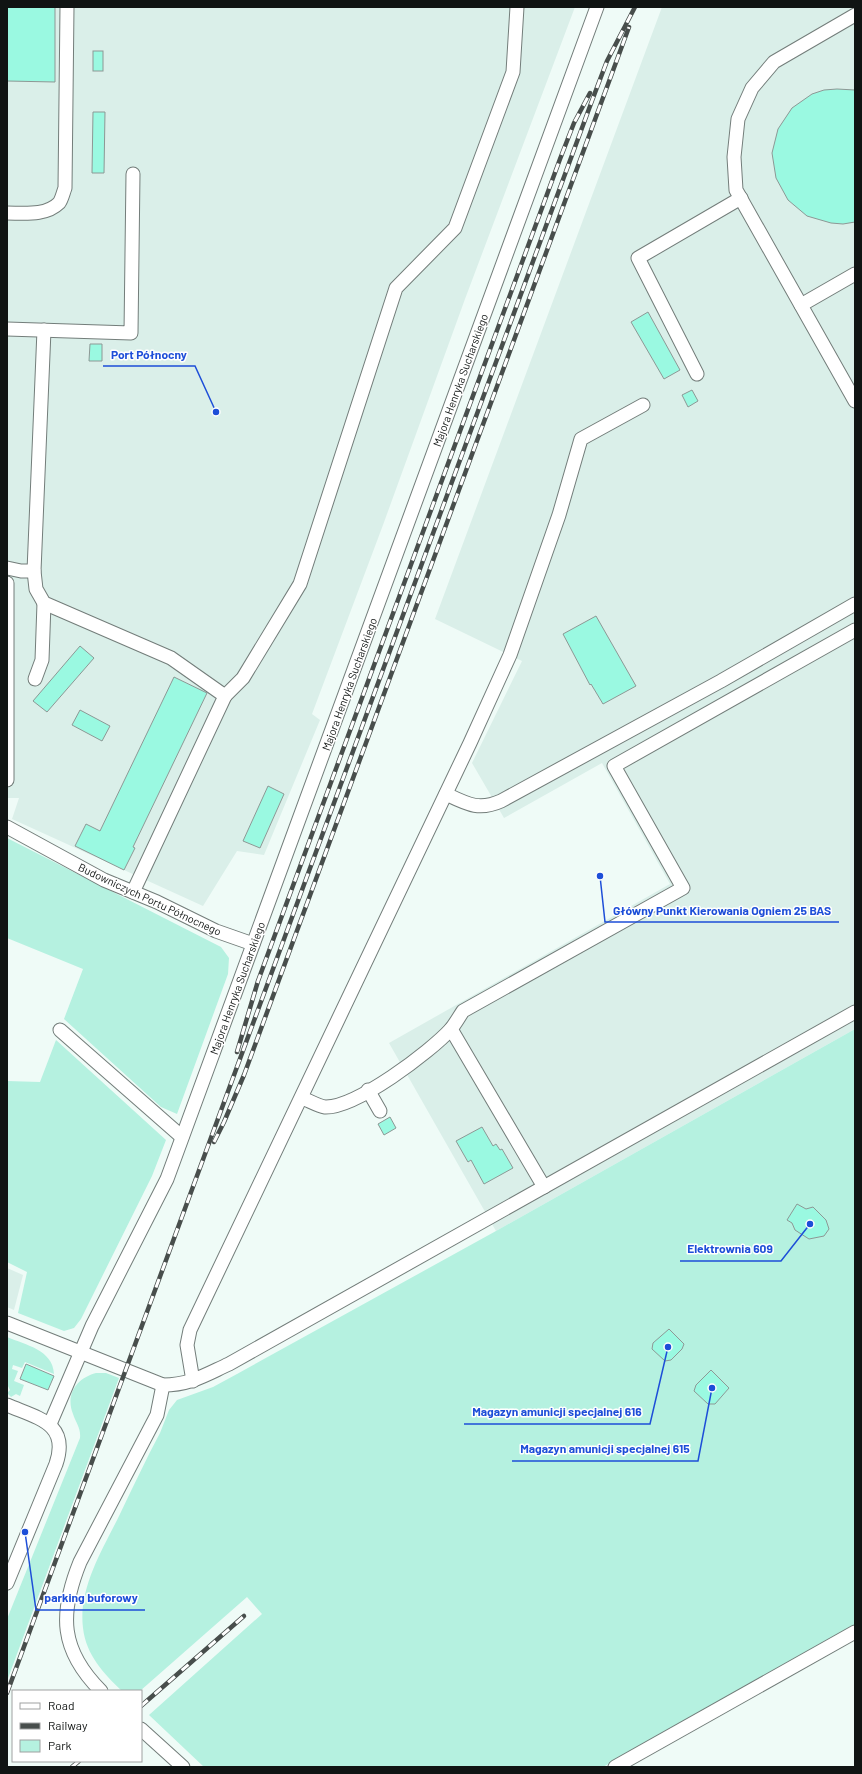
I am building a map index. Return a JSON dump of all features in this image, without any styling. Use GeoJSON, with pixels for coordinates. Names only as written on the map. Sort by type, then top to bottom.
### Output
{"type":"FeatureCollection","features":[{"type":"Feature","properties":{"kind":"street"},"geometry":{"type":"LineString","coordinates":[[7,213],[37,213],[51,209],[60,202],[65,188],[67,7]]}},
{"type":"Feature","properties":{"kind":"street"},"geometry":{"type":"LineString","coordinates":[[133,892],[225,696],[243,678],[300,584],[396,288],[455,228],[513,72],[517,7]]}},
{"type":"Feature","properties":{"kind":"street","name":"Majora Henryka Sucharskiego"},"geometry":{"type":"LineString","coordinates":[[80,1352],[167,1179],[597,7]]}},
{"type":"Feature","properties":{"kind":"street"},"geometry":{"type":"LineString","coordinates":[[855,15],[774,62],[752,88],[738,119],[734,157],[736,190],[855,401]]}},
{"type":"Feature","properties":{"kind":"street"},"geometry":{"type":"LineString","coordinates":[[7,329],[131,333],[133,174]]}},
{"type":"Feature","properties":{"kind":"street"},"geometry":{"type":"LineString","coordinates":[[697,374],[638,258],[741,198]]}},
{"type":"Feature","properties":{"kind":"street"},"geometry":{"type":"LineString","coordinates":[[801,305],[855,274]]}},
{"type":"Feature","properties":{"kind":"street"},"geometry":{"type":"LineString","coordinates":[[35,679],[42,660],[44,602],[36,589],[34,571],[44,330]]}},
{"type":"Feature","properties":{"kind":"street"},"geometry":{"type":"LineString","coordinates":[[193,1381],[187,1345],[190,1330],[302,1098],[510,655],[559,515],[580,439],[643,405]]}},
{"type":"Feature","properties":{"kind":"street"},"geometry":{"type":"LineString","coordinates":[[7,568],[21,571],[34,571]]}},
{"type":"Feature","properties":{"kind":"street"},"geometry":{"type":"LineString","coordinates":[[7,583],[7,780]]}},
{"type":"Feature","properties":{"kind":"street"},"geometry":{"type":"LineString","coordinates":[[44,602],[171,658],[225,696]]}},
{"type":"Feature","properties":{"kind":"street"},"geometry":{"type":"LineString","coordinates":[[446,794],[467,804],[479,806],[490,805],[501,800],[721,681],[855,604]]}},
{"type":"Feature","properties":{"kind":"street"},"geometry":{"type":"LineString","coordinates":[[302,1098],[324,1107],[344,1103],[368,1090],[404,1069],[451,1029],[463,1011],[683,888],[614,766],[855,630]]}},
{"type":"Feature","properties":{"kind":"street","name":"Budowniczych Portu Północnego"},"geometry":{"type":"LineString","coordinates":[[7,828],[104,880],[216,931],[253,944]]}},
{"type":"Feature","properties":{"kind":"street"},"geometry":{"type":"LineString","coordinates":[[7,1323],[162,1385],[179,1385],[193,1381],[230,1364],[855,1012]]}},
{"type":"Feature","properties":{"kind":"street"},"geometry":{"type":"LineString","coordinates":[[451,1029],[544,1186]]}},
{"type":"Feature","properties":{"kind":"street"},"geometry":{"type":"LineString","coordinates":[[60,1030],[182,1138]]}},
{"type":"Feature","properties":{"kind":"street"},"geometry":{"type":"LineString","coordinates":[[368,1090],[380,1112]]}},
{"type":"Feature","properties":{"kind":"street"},"geometry":{"type":"LineString","coordinates":[[50,1424],[80,1352]]}},
{"type":"Feature","properties":{"kind":"street"},"geometry":{"type":"LineString","coordinates":[[100,1690],[82,1671],[70,1645],[66,1622],[68,1603],[80,1562],[157,1415],[162,1385]]}},
{"type":"Feature","properties":{"kind":"street"},"geometry":{"type":"LineString","coordinates":[[7,1405],[50,1424],[59,1437],[60,1450],[59,1456],[7,1583]]}},
{"type":"Feature","properties":{"kind":"street"},"geometry":{"type":"LineString","coordinates":[[615,1767],[855,1632]]}},
{"type":"Feature","properties":{"kind":"street"},"geometry":{"type":"LineString","coordinates":[[142,1730],[182,1767]]}},
{"type":"Feature","properties":{"kind":"shaded area"},"geometry":{"type":"Polygon","coordinates":[[[7,7],[575,7],[465,299],[383,525],[312,714],[320,720],[264,855],[237,851],[203,906],[12,819],[19,798],[7,798],[7,7]]]}},
{"type":"Feature","properties":{"kind":"shaded area"},"geometry":{"type":"Polygon","coordinates":[[[662,7],[855,7],[855,1029],[496,1231],[389,1043],[670,884],[602,763],[504,818],[472,763],[522,661],[435,619],[662,7]]]}},
{"type":"Feature","properties":{"kind":"shaded area"},"geometry":{"type":"Polygon","coordinates":[[[7,1268],[23,1275],[14,1310],[7,1307],[7,1268]]]}},
{"type":"Feature","properties":{"kind":"green space"},"geometry":{"type":"Polygon","coordinates":[[[7,838],[221,947],[229,958],[228,974],[177,1114],[161,1107],[64,1019],[83,969],[7,938],[7,838]]]}},
{"type":"Feature","properties":{"kind":"green space"},"geometry":{"type":"Polygon","coordinates":[[[855,1029],[855,1625],[603,1767],[204,1767],[149,1715],[262,1614],[247,1597],[141,1690],[121,1690],[109,1678],[92,1655],[85,1638],[83,1628],[82,1613],[84,1598],[93,1569],[160,1433],[169,1410],[177,1400],[213,1387],[496,1231],[855,1029]]]}},
{"type":"Feature","properties":{"kind":"green space"},"geometry":{"type":"Polygon","coordinates":[[[56,1040],[166,1140],[152,1176],[81,1319],[74,1328],[64,1331],[18,1313],[27,1272],[7,1262],[7,1081],[40,1082],[56,1040]]]}},
{"type":"Feature","properties":{"kind":"green space"},"geometry":{"type":"Polygon","coordinates":[[[7,1337],[30,1346],[44,1354],[49,1359],[54,1374],[25,1362],[22,1368],[13,1365],[12,1369],[18,1371],[14,1381],[24,1385],[20,1396],[16,1394],[11,1397],[7,1393],[10,1390],[7,1384],[7,1337]]]}},
{"type":"Feature","properties":{"kind":"green space"},"geometry":{"type":"Polygon","coordinates":[[[106,1373],[119,1378],[7,1681],[7,1619],[80,1438],[79,1428],[71,1407],[72,1394],[78,1383],[89,1375],[106,1373]]]}},
{"type":"Feature","properties":{"kind":"building"},"geometry":{"type":"Polygon","coordinates":[[[7,7],[55,7],[55,82],[7,81],[7,7]]]}},
{"type":"Feature","properties":{"kind":"building"},"geometry":{"type":"Polygon","coordinates":[[[93,51],[103,51],[103,71],[93,71],[93,51]]]}},
{"type":"Feature","properties":{"kind":"building"},"geometry":{"type":"Polygon","coordinates":[[[824,90],[855,90],[855,222],[843,224],[831,223],[807,216],[788,200],[776,178],[772,153],[778,129],[792,108],[812,94],[824,90]]]}},
{"type":"Feature","properties":{"kind":"building"},"geometry":{"type":"Polygon","coordinates":[[[93,112],[105,112],[104,173],[92,173],[93,112]]]}},
{"type":"Feature","properties":{"kind":"building"},"geometry":{"type":"Polygon","coordinates":[[[648,312],[680,370],[664,379],[631,322],[648,312]]]}},
{"type":"Feature","properties":{"kind":"building"},"geometry":{"type":"Polygon","coordinates":[[[90,344],[102,344],[102,361],[89,361],[90,344]]]}},
{"type":"Feature","properties":{"kind":"building"},"geometry":{"type":"Polygon","coordinates":[[[692,390],[698,401],[688,407],[682,395],[692,390]]]}},
{"type":"Feature","properties":{"kind":"building"},"geometry":{"type":"Polygon","coordinates":[[[596,616],[636,686],[603,704],[591,684],[590,685],[563,634],[596,616]]]}},
{"type":"Feature","properties":{"kind":"building"},"geometry":{"type":"Polygon","coordinates":[[[80,646],[94,658],[47,712],[33,701],[80,646]]]}},
{"type":"Feature","properties":{"kind":"building"},"geometry":{"type":"Polygon","coordinates":[[[174,677],[207,693],[133,847],[135,848],[124,870],[75,846],[86,824],[100,831],[174,677]]]}},
{"type":"Feature","properties":{"kind":"building"},"geometry":{"type":"Polygon","coordinates":[[[80,710],[110,726],[102,741],[72,725],[80,710]]]}},
{"type":"Feature","properties":{"kind":"building"},"geometry":{"type":"Polygon","coordinates":[[[268,786],[284,794],[260,848],[243,841],[268,786]]]}},
{"type":"Feature","properties":{"kind":"building"},"geometry":{"type":"Polygon","coordinates":[[[390,1117],[396,1128],[384,1135],[378,1124],[390,1117]]]}},
{"type":"Feature","properties":{"kind":"building"},"geometry":{"type":"Polygon","coordinates":[[[482,1127],[493,1146],[496,1144],[500,1150],[502,1149],[513,1168],[484,1184],[471,1160],[468,1162],[456,1141],[482,1127]]]}},
{"type":"Feature","properties":{"kind":"building"},"geometry":{"type":"Polygon","coordinates":[[[797,1204],[806,1209],[813,1207],[826,1220],[829,1229],[824,1236],[809,1239],[795,1230],[792,1223],[787,1220],[797,1204]]]}},
{"type":"Feature","properties":{"kind":"building"},"geometry":{"type":"Polygon","coordinates":[[[669,1329],[684,1344],[682,1349],[671,1360],[665,1361],[652,1349],[653,1343],[669,1329]]]}},
{"type":"Feature","properties":{"kind":"building"},"geometry":{"type":"Polygon","coordinates":[[[26,1364],[54,1376],[48,1390],[20,1379],[26,1364]]]}},
{"type":"Feature","properties":{"kind":"building"},"geometry":{"type":"Polygon","coordinates":[[[711,1370],[729,1388],[715,1404],[708,1404],[694,1391],[696,1385],[711,1370]]]}},
{"type":"Feature","properties":{"kind":"railway"},"geometry":{"type":"LineString","coordinates":[[7,1693],[593,98],[607,61],[635,7]]}},
{"type":"Feature","properties":{"kind":"railway"},"geometry":{"type":"LineString","coordinates":[[214,1142],[244,1075],[629,27]]}},
{"type":"Feature","properties":{"kind":"railway"},"geometry":{"type":"LineString","coordinates":[[237,1052],[258,981],[560,159],[574,123],[590,93]]}},
{"type":"Feature","properties":{"kind":"railway"},"geometry":{"type":"LineString","coordinates":[[142,1705],[244,1616]]}},
{"type":"Feature","properties":{"kind":"railway"},"geometry":{"type":"LineString","coordinates":[[72,1767],[78,1762]]}},
{"type":"Feature","properties":{"kind":"place","name":"Port Północny"},"geometry":{"type":"Point","coordinates":[216,412]}},
{"type":"Feature","properties":{"kind":"place","name":"Główny Punkt Kierowania Ogniem 25 BAS"},"geometry":{"type":"Point","coordinates":[600,876]}},
{"type":"Feature","properties":{"kind":"place","name":"Elektrownia 609"},"geometry":{"type":"Point","coordinates":[810,1224]}},
{"type":"Feature","properties":{"kind":"place","name":"Magazyn amunicji specjalnej 616"},"geometry":{"type":"Point","coordinates":[668,1347]}},
{"type":"Feature","properties":{"kind":"place","name":"Magazyn amunicji specjalnej 615"},"geometry":{"type":"Point","coordinates":[712,1388]}},
{"type":"Feature","properties":{"kind":"place","name":"parking buforowy"},"geometry":{"type":"Point","coordinates":[25,1532]}}]}
